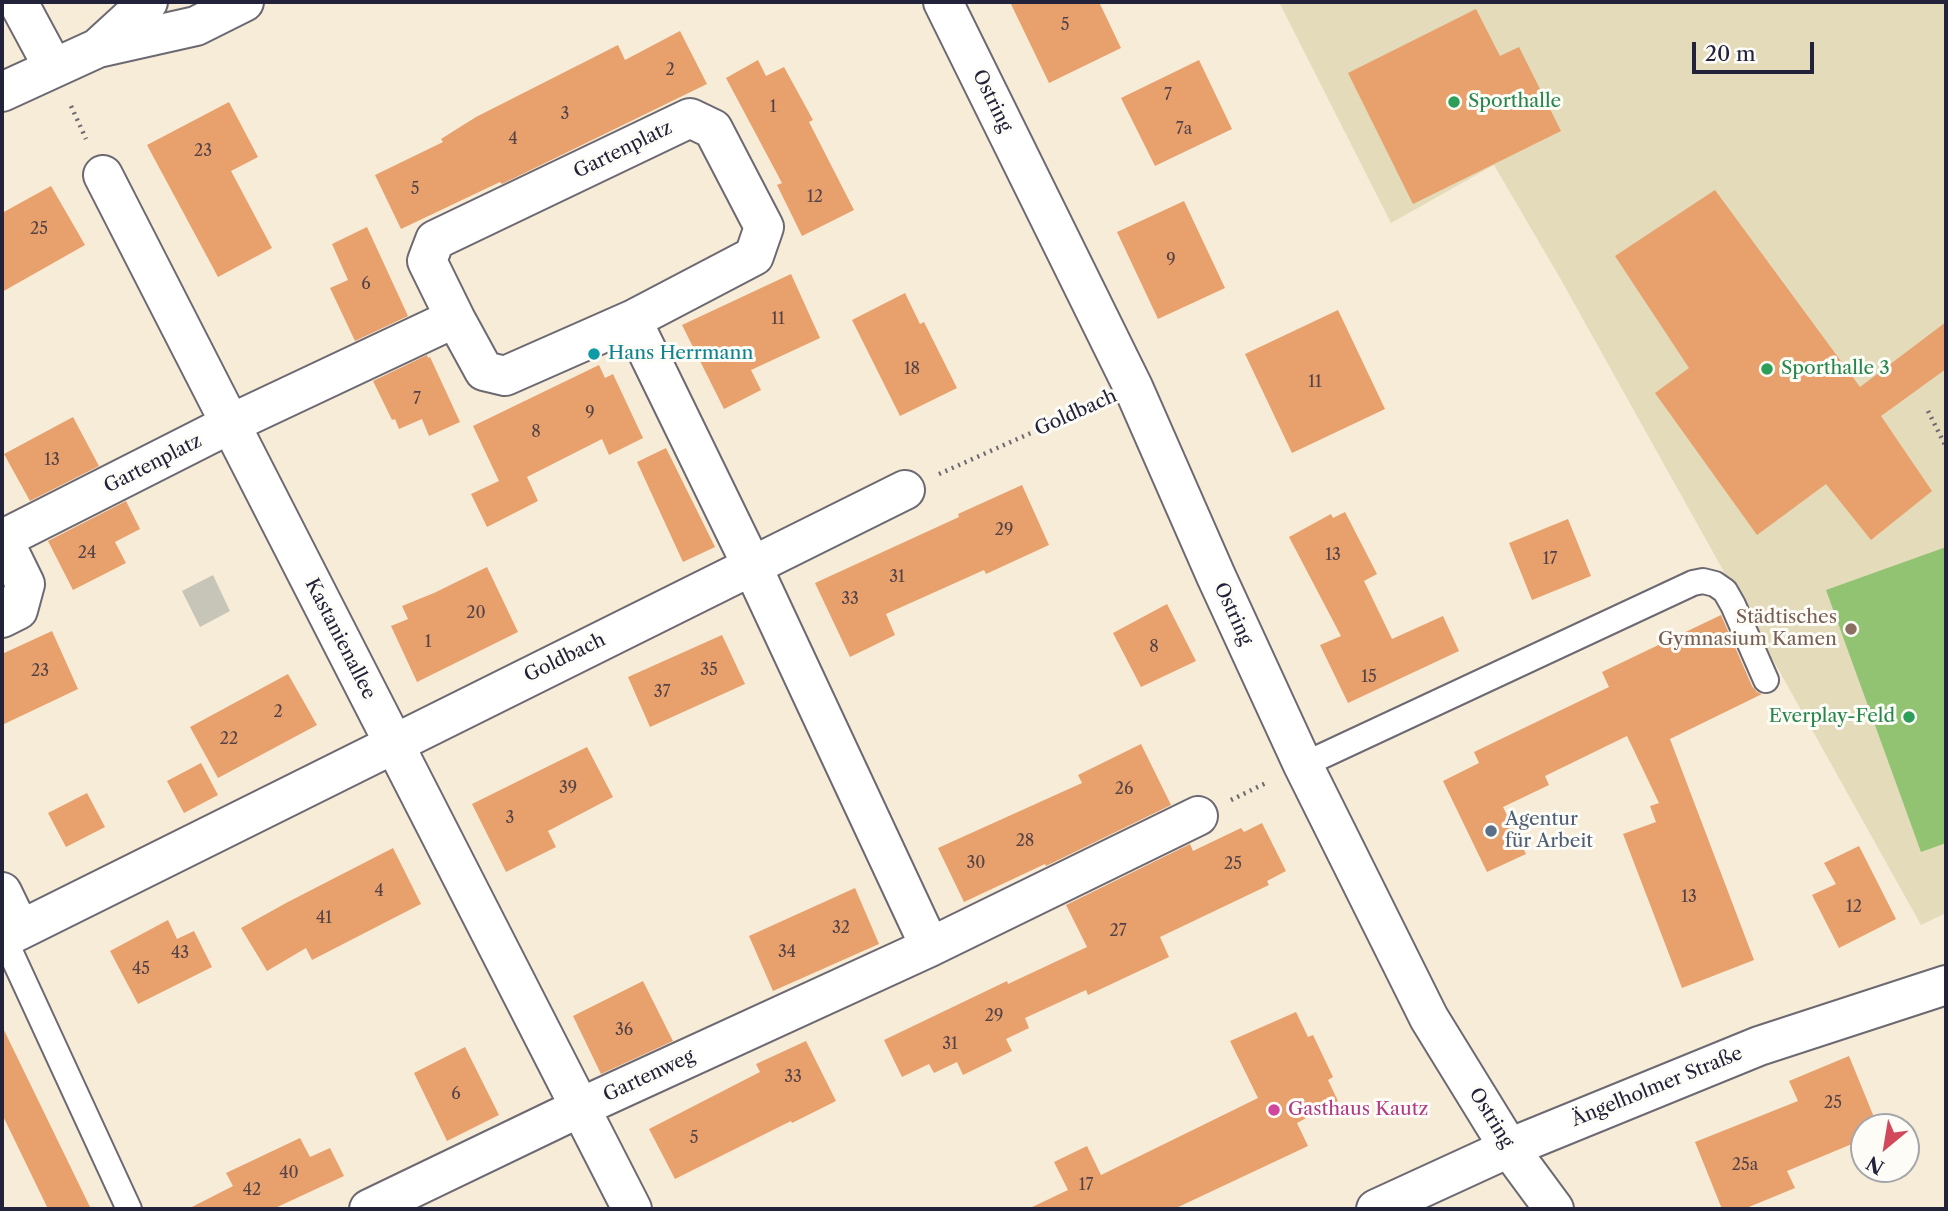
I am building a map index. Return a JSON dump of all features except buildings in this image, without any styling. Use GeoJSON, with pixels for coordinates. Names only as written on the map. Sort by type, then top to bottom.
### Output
{"type":"FeatureCollection","features":[{"type":"Feature","properties":{"kind":"street"},"geometry":{"type":"LineString","coordinates":[[18,2],[53,67]]}},
{"type":"Feature","properties":{"kind":"street"},"geometry":{"type":"LineString","coordinates":[[98,48],[148,2]]}},
{"type":"Feature","properties":{"kind":"street"},"geometry":{"type":"LineString","coordinates":[[2,92],[98,48],[196,26],[244,2]]}},
{"type":"Feature","properties":{"kind":"street","name":"Ostring"},"geometry":{"type":"LineString","coordinates":[[943,2],[1133,387],[1303,765],[1429,1018],[1509,1147],[1554,1209]]}},
{"type":"Feature","properties":{"kind":"street","name":"Gartenplatz"},"geometry":{"type":"LineString","coordinates":[[690,118],[713,129],[764,227],[754,256],[632,320],[505,376],[484,371],[455,318],[427,261],[435,240],[690,118]]}},
{"type":"Feature","properties":{"kind":"street","name":"Kastanienallee"},"geometry":{"type":"LineString","coordinates":[[103,175],[632,1209]]}},
{"type":"Feature","properties":{"kind":"street","name":"Gartenplatz"},"geometry":{"type":"LineString","coordinates":[[2,618],[18,610],[25,584],[2,538],[230,424],[455,318]]}},
{"type":"Feature","properties":{"kind":"street"},"geometry":{"type":"LineString","coordinates":[[632,320],[752,566],[930,947]]}},
{"type":"Feature","properties":{"kind":"street","name":"Goldbach"},"geometry":{"type":"LineString","coordinates":[[9,936],[905,490]]}},
{"type":"Feature","properties":{"kind":"street","name":"Gartenweg"},"geometry":{"type":"LineString","coordinates":[[369,1209],[579,1108],[930,947],[1198,816]]}},
{"type":"Feature","properties":{"kind":"street"},"geometry":{"type":"LineString","coordinates":[[2,892],[9,936]]}},
{"type":"Feature","properties":{"kind":"street","name":"Ängelholmer Straße"},"geometry":{"type":"LineString","coordinates":[[1376,1209],[1509,1147],[1759,1046],[1946,985]]}},
{"type":"Feature","properties":{"kind":"lane"},"geometry":{"type":"LineString","coordinates":[[1303,765],[1693,583],[1703,581],[1715,584],[1725,591],[1766,680]]}},
{"type":"Feature","properties":{"kind":"lane"},"geometry":{"type":"LineString","coordinates":[[9,936],[129,1209]]}},
{"type":"Feature","properties":{"kind":"path"},"geometry":{"type":"LineString","coordinates":[[53,67],[103,175]]}},
{"type":"Feature","properties":{"kind":"path","name":"Goldbach"},"geometry":{"type":"LineString","coordinates":[[905,490],[1133,387]]}},
{"type":"Feature","properties":{"kind":"path"},"geometry":{"type":"LineString","coordinates":[[1928,411],[1946,447]]}},
{"type":"Feature","properties":{"kind":"path"},"geometry":{"type":"LineString","coordinates":[[1198,816],[1303,765]]}},
{"type":"Feature","properties":{"kind":"shaded area","name":"Städtisches Gymnasium Kamen"},"geometry":{"type":"Polygon","coordinates":[[[1279,2],[1946,2],[1946,913],[1921,925],[1560,278],[1494,165],[1391,223],[1279,2]]]}},
{"type":"Feature","properties":{"kind":"shaded area"},"geometry":{"type":"Polygon","coordinates":[[[213,575],[230,611],[200,627],[182,591],[213,575]]]}},
{"type":"Feature","properties":{"kind":"green space","name":"Everplay-Feld"},"geometry":{"type":"Polygon","coordinates":[[[1946,547],[1946,843],[1921,852],[1826,590],[1946,547]]]}},
{"type":"Feature","properties":{"kind":"place","name":"Sporthalle"},"geometry":{"type":"Point","coordinates":[1454,102]}},
{"type":"Feature","properties":{"kind":"place","name":"Hans Herrmann"},"geometry":{"type":"Point","coordinates":[594,354]}},
{"type":"Feature","properties":{"kind":"place","name":"Sporthalle 3"},"geometry":{"type":"Point","coordinates":[1767,369]}},
{"type":"Feature","properties":{"kind":"place","name":"Städtisches Gymnasium Kamen"},"geometry":{"type":"Point","coordinates":[1851,629]}},
{"type":"Feature","properties":{"kind":"place","name":"Everplay-Feld"},"geometry":{"type":"Point","coordinates":[1909,717]}},
{"type":"Feature","properties":{"kind":"place","name":"Agentur für Arbeit"},"geometry":{"type":"Point","coordinates":[1491,831]}},
{"type":"Feature","properties":{"kind":"place","name":"Gasthaus Kautz"},"geometry":{"type":"Point","coordinates":[1274,1110]}}]}
